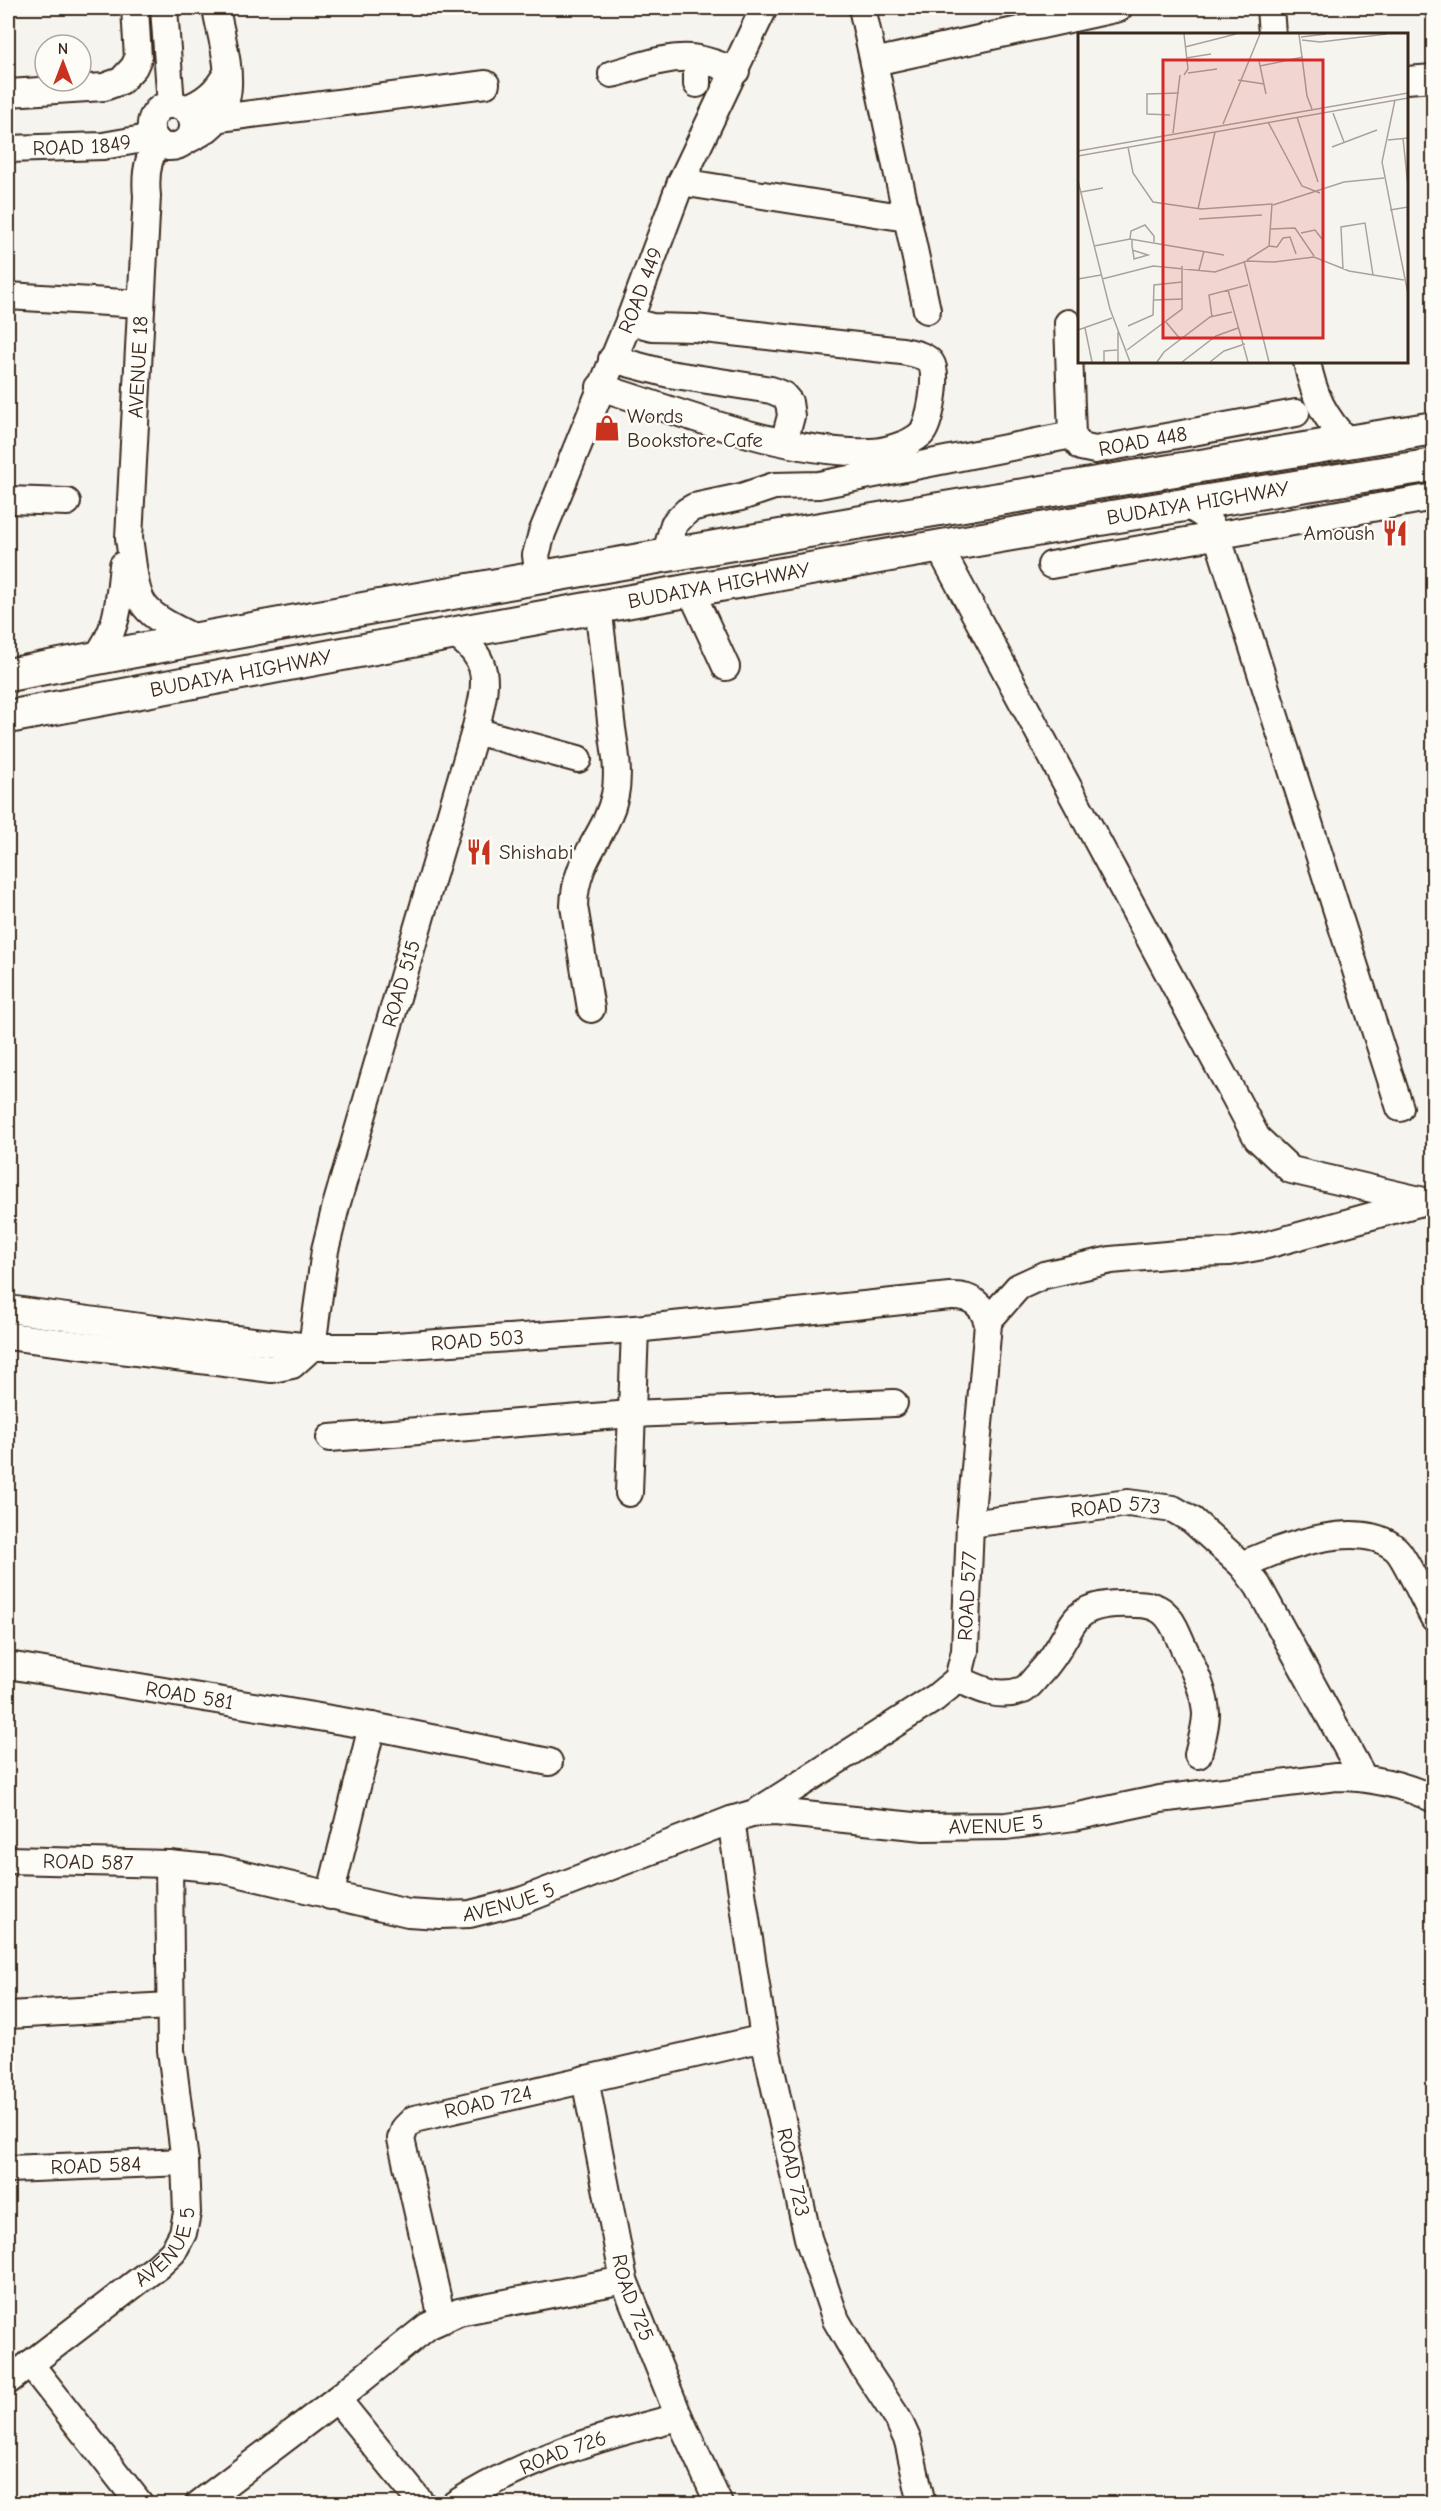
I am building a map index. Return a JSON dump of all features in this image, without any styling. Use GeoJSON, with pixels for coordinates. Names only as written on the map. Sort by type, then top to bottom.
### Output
{"type":"FeatureCollection","features":[{"type":"Feature","properties":{"kind":"main road","name":"BUDAIYA HIGHWAY"},"geometry":{"type":"LineString","coordinates":[[8,675],[665,556],[1434,428]]}},
{"type":"Feature","properties":{"kind":"main road","name":"BUDAIYA HIGHWAY"},"geometry":{"type":"LineString","coordinates":[[8,717],[598,607],[1226,497],[1434,465]]}},
{"type":"Feature","properties":{"kind":"street"},"geometry":{"type":"LineString","coordinates":[[8,93],[104,87],[122,81],[134,67],[138,58],[135,8]]}},
{"type":"Feature","properties":{"kind":"street"},"geometry":{"type":"LineString","coordinates":[[164,8],[178,107],[193,120],[193,133],[170,141]]}},
{"type":"Feature","properties":{"kind":"street"},"geometry":{"type":"LineString","coordinates":[[216,8],[230,88],[227,104],[220,118],[211,127],[170,141],[152,131],[152,119],[159,109],[178,107],[206,99],[227,73]]}},
{"type":"Feature","properties":{"kind":"street","name":"ROAD 449"},"geometry":{"type":"LineString","coordinates":[[539,578],[536,555],[542,533],[629,321],[681,182],[736,71],[764,8]]}},
{"type":"Feature","properties":{"kind":"street"},"geometry":{"type":"LineString","coordinates":[[874,62],[1119,8]]}},
{"type":"Feature","properties":{"kind":"street"},"geometry":{"type":"LineString","coordinates":[[1270,8],[1272,33]]}},
{"type":"Feature","properties":{"kind":"street"},"geometry":{"type":"LineString","coordinates":[[863,12],[927,310]]}},
{"type":"Feature","properties":{"kind":"street"},"geometry":{"type":"LineString","coordinates":[[612,74],[670,59],[697,59],[736,71]]}},
{"type":"Feature","properties":{"kind":"street"},"geometry":{"type":"LineString","coordinates":[[697,59],[697,84]]}},
{"type":"Feature","properties":{"kind":"street"},"geometry":{"type":"LineString","coordinates":[[1408,80],[1434,78]]}},
{"type":"Feature","properties":{"kind":"street"},"geometry":{"type":"LineString","coordinates":[[220,118],[486,84]]}},
{"type":"Feature","properties":{"kind":"street","name":"ROAD 1849"},"geometry":{"type":"LineString","coordinates":[[8,149],[103,147],[170,141]]}},
{"type":"Feature","properties":{"kind":"street","name":"AVENUE 18"},"geometry":{"type":"LineString","coordinates":[[95,658],[110,638],[118,614],[129,538],[148,165],[170,141]]}},
{"type":"Feature","properties":{"kind":"street"},"geometry":{"type":"LineString","coordinates":[[681,182],[907,218]]}},
{"type":"Feature","properties":{"kind":"street"},"geometry":{"type":"LineString","coordinates":[[8,296],[141,304]]}},
{"type":"Feature","properties":{"kind":"street"},"geometry":{"type":"LineString","coordinates":[[600,387],[729,428],[784,442],[831,450],[872,453],[901,445],[922,433],[929,417],[935,374],[931,363],[922,357],[903,351],[695,328],[652,327],[629,321]]}},
{"type":"Feature","properties":{"kind":"street","name":"ROAD 448"},"geometry":{"type":"LineString","coordinates":[[1068,323],[1078,356]]}},
{"type":"Feature","properties":{"kind":"street"},"geometry":{"type":"LineString","coordinates":[[612,360],[669,374],[771,390],[783,395],[789,402],[791,416],[784,442]]}},
{"type":"Feature","properties":{"kind":"street","name":"ROAD 448"},"geometry":{"type":"LineString","coordinates":[[1080,363],[1072,435],[1081,447],[1095,450],[1296,413]]}},
{"type":"Feature","properties":{"kind":"street"},"geometry":{"type":"LineString","coordinates":[[1307,363],[1313,391],[1328,418],[1348,442]]}},
{"type":"Feature","properties":{"kind":"street"},"geometry":{"type":"LineString","coordinates":[[1300,450],[1313,391]]}},
{"type":"Feature","properties":{"kind":"street"},"geometry":{"type":"LineString","coordinates":[[665,556],[674,524],[694,507],[741,497],[774,486],[819,485],[1072,435]]}},
{"type":"Feature","properties":{"kind":"street"},"geometry":{"type":"LineString","coordinates":[[1051,565],[1434,496]]}},
{"type":"Feature","properties":{"kind":"street"},"geometry":{"type":"LineString","coordinates":[[1216,535],[1217,515],[1226,497]]}},
{"type":"Feature","properties":{"kind":"street"},"geometry":{"type":"LineString","coordinates":[[8,500],[67,502]]}},
{"type":"Feature","properties":{"kind":"street"},"geometry":{"type":"LineString","coordinates":[[1186,504],[1205,516],[1216,535],[1400,1108]]}},
{"type":"Feature","properties":{"kind":"street","name":"AVENUE 18"},"geometry":{"type":"LineString","coordinates":[[129,538],[134,578],[140,600],[156,618],[197,639]]}},
{"type":"Feature","properties":{"kind":"street"},"geometry":{"type":"LineString","coordinates":[[939,548],[1257,1138],[1291,1170],[1429,1199]]}},
{"type":"Feature","properties":{"kind":"street"},"geometry":{"type":"LineString","coordinates":[[691,591],[726,667]]}},
{"type":"Feature","properties":{"kind":"street"},"geometry":{"type":"LineString","coordinates":[[591,1009],[574,906],[574,890],[583,860],[611,807],[616,783],[598,607]]}},
{"type":"Feature","properties":{"kind":"street","name":"ROAD 515"},"geometry":{"type":"LineString","coordinates":[[312,1347],[325,1250],[336,1206],[474,731],[485,686],[485,676],[478,657],[471,647],[453,633]]}},
{"type":"Feature","properties":{"kind":"street"},"geometry":{"type":"LineString","coordinates":[[474,731],[578,759]]}},
{"type":"Feature","properties":{"kind":"street"},"geometry":{"type":"LineString","coordinates":[[988,1321],[1018,1287],[1044,1275],[1111,1260],[1230,1252],[1263,1246],[1429,1199]]}},
{"type":"Feature","properties":{"kind":"street","name":"ROAD 503"},"geometry":{"type":"LineString","coordinates":[[8,1309],[206,1336],[312,1347],[381,1347],[635,1329],[961,1295],[980,1305],[988,1321]]}},
{"type":"Feature","properties":{"kind":"street","name":"ROAD 577"},"geometry":{"type":"LineString","coordinates":[[958,1679],[965,1651],[970,1524],[988,1321]]}},
{"type":"Feature","properties":{"kind":"street"},"geometry":{"type":"LineString","coordinates":[[629,1493],[635,1329]]}},
{"type":"Feature","properties":{"kind":"street"},"geometry":{"type":"LineString","coordinates":[[8,1336],[272,1370],[292,1365],[312,1347]]}},
{"type":"Feature","properties":{"kind":"street"},"geometry":{"type":"LineString","coordinates":[[330,1438],[631,1414],[894,1403]]}},
{"type":"Feature","properties":{"kind":"street","name":"ROAD 573"},"geometry":{"type":"LineString","coordinates":[[970,1524],[1128,1503],[1173,1509],[1192,1520],[1242,1565],[1258,1586],[1364,1777]]}},
{"type":"Feature","properties":{"kind":"street"},"geometry":{"type":"LineString","coordinates":[[1242,1565],[1281,1548],[1331,1536],[1374,1536],[1397,1550],[1434,1618]]}},
{"type":"Feature","properties":{"kind":"street"},"geometry":{"type":"LineString","coordinates":[[755,1813],[935,1698],[958,1679],[986,1693],[1004,1695],[1025,1689],[1045,1669],[1060,1647],[1070,1626],[1081,1613],[1092,1606],[1112,1603],[1148,1604],[1166,1612],[1177,1631],[1200,1685],[1206,1715],[1198,1755]]}},
{"type":"Feature","properties":{"kind":"street","name":"ROAD 581"},"geometry":{"type":"LineString","coordinates":[[8,1665],[372,1726],[549,1762]]}},
{"type":"Feature","properties":{"kind":"street"},"geometry":{"type":"LineString","coordinates":[[330,1896],[372,1726]]}},
{"type":"Feature","properties":{"kind":"street","name":"AVENUE 5"},"geometry":{"type":"LineString","coordinates":[[8,2381],[158,2266],[173,2252],[183,2233],[187,2213],[184,2163],[175,2091],[169,2006],[169,1864],[220,1869],[408,1913],[470,1914],[521,1901],[731,1820],[755,1813],[786,1812],[924,1827],[1006,1826],[1074,1817],[1160,1799],[1336,1777],[1364,1777],[1410,1788],[1434,1799]]}},
{"type":"Feature","properties":{"kind":"street","name":"ROAD 723"},"geometry":{"type":"LineString","coordinates":[[731,1820],[764,2037],[803,2216],[836,2320],[898,2419],[908,2441],[922,2504]]}},
{"type":"Feature","properties":{"kind":"street","name":"ROAD 587"},"geometry":{"type":"LineString","coordinates":[[8,1860],[169,1864]]}},
{"type":"Feature","properties":{"kind":"street"},"geometry":{"type":"LineString","coordinates":[[8,2015],[169,2006]]}},
{"type":"Feature","properties":{"kind":"street","name":"ROAD 724"},"geometry":{"type":"LineString","coordinates":[[442,2318],[401,2139],[405,2128],[414,2119],[764,2037]]}},
{"type":"Feature","properties":{"kind":"street","name":"ROAD 725"},"geometry":{"type":"LineString","coordinates":[[585,2079],[624,2280],[679,2417],[719,2504]]}},
{"type":"Feature","properties":{"kind":"street","name":"ROAD 584"},"geometry":{"type":"LineString","coordinates":[[8,2169],[184,2163]]}},
{"type":"Feature","properties":{"kind":"street"},"geometry":{"type":"LineString","coordinates":[[199,2504],[337,2399],[422,2330],[442,2318],[477,2308],[624,2280]]}},
{"type":"Feature","properties":{"kind":"street"},"geometry":{"type":"LineString","coordinates":[[30,2364],[140,2504]]}},
{"type":"Feature","properties":{"kind":"street"},"geometry":{"type":"LineString","coordinates":[[337,2399],[422,2504]]}},
{"type":"Feature","properties":{"kind":"street","name":"ROAD 726"},"geometry":{"type":"LineString","coordinates":[[455,2504],[524,2465],[573,2446],[679,2417]]}},
{"type":"Feature","properties":{"kind":"place","name":"Words Bookstore Cafe"},"geometry":{"type":"Point","coordinates":[607,428]}},
{"type":"Feature","properties":{"kind":"place","name":"Amoush"},"geometry":{"type":"Point","coordinates":[1395,533]}},
{"type":"Feature","properties":{"kind":"place","name":"Shishabi"},"geometry":{"type":"Point","coordinates":[479,852]}}]}
